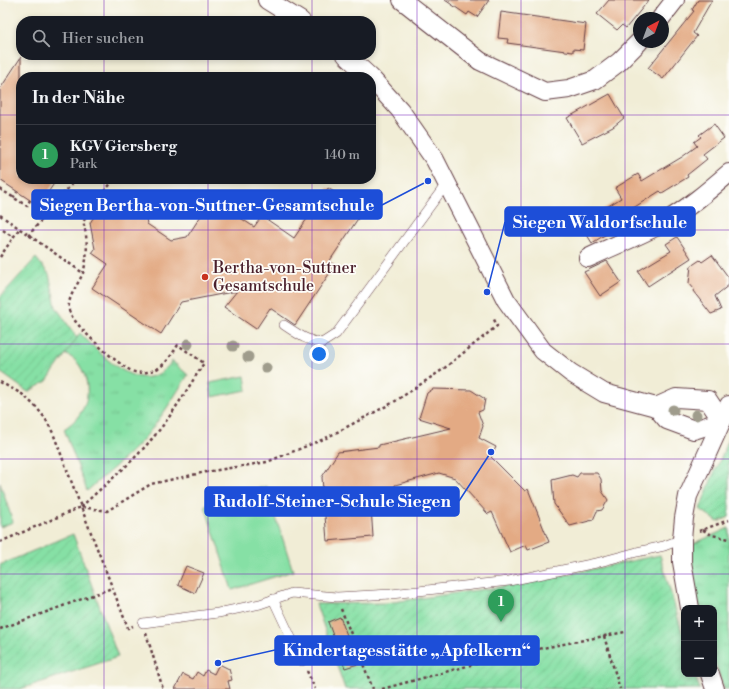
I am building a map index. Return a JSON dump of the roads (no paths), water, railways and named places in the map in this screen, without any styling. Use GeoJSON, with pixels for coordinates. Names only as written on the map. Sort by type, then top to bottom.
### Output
{"type":"FeatureCollection","features":[{"type":"Feature","properties":{"kind":"street"},"geometry":{"type":"LineString","coordinates":[[267,0],[293,16]]}},
{"type":"Feature","properties":{"kind":"street"},"geometry":{"type":"LineString","coordinates":[[402,0],[480,61],[545,92],[569,89],[595,80],[619,62],[633,48]]}},
{"type":"Feature","properties":{"kind":"street"},"geometry":{"type":"LineString","coordinates":[[666,12],[675,0]]}},
{"type":"Feature","properties":{"kind":"street"},"geometry":{"type":"LineString","coordinates":[[351,60],[364,72]]}},
{"type":"Feature","properties":{"kind":"street"},"geometry":{"type":"LineString","coordinates":[[376,84],[400,110],[435,160],[506,300],[543,351],[570,373],[604,394],[656,407],[667,420],[694,430],[725,413]]}},
{"type":"Feature","properties":{"kind":"street"},"geometry":{"type":"LineString","coordinates":[[588,258],[664,222],[703,195],[729,173]]}},
{"type":"Feature","properties":{"kind":"street"},"geometry":{"type":"LineString","coordinates":[[656,407],[676,398],[708,400],[725,413]]}},
{"type":"Feature","properties":{"kind":"street"},"geometry":{"type":"LineString","coordinates":[[689,605],[682,562],[682,539],[688,496],[725,413]]}},
{"type":"Feature","properties":{"kind":"street"},"geometry":{"type":"LineString","coordinates":[[711,677],[715,689]]}},
{"type":"Feature","properties":{"kind":"lane"},"geometry":{"type":"LineString","coordinates":[[284,325],[306,340],[313,342],[322,343],[336,334],[447,183]]}},
{"type":"Feature","properties":{"kind":"lane"},"geometry":{"type":"LineString","coordinates":[[143,623],[218,613],[260,604],[292,593],[337,597],[391,594],[509,581],[596,563],[664,546],[682,539]]}},
{"type":"Feature","properties":{"kind":"lane"},"geometry":{"type":"LineString","coordinates":[[273,599],[302,661]]}},
{"type":"Feature","properties":{"kind":"place","name":"Siegen Bertha-von-Suttner-Gesamtschule"},"geometry":{"type":"Point","coordinates":[428,181]}},
{"type":"Feature","properties":{"kind":"place","name":"Bertha-von-Suttner Gesamtschule"},"geometry":{"type":"Point","coordinates":[205,277]}},
{"type":"Feature","properties":{"kind":"place","name":"Siegen Waldorfschule"},"geometry":{"type":"Point","coordinates":[487,292]}},
{"type":"Feature","properties":{"kind":"place","name":"Rudolf-Steiner-Schule Siegen"},"geometry":{"type":"Point","coordinates":[491,452]}},
{"type":"Feature","properties":{"kind":"place","name":"KGV Giersberg"},"geometry":{"type":"Point","coordinates":[501,622]}},
{"type":"Feature","properties":{"kind":"place","name":"Kindertagesstätte „Apfelkern“"},"geometry":{"type":"Point","coordinates":[218,663]}}]}
